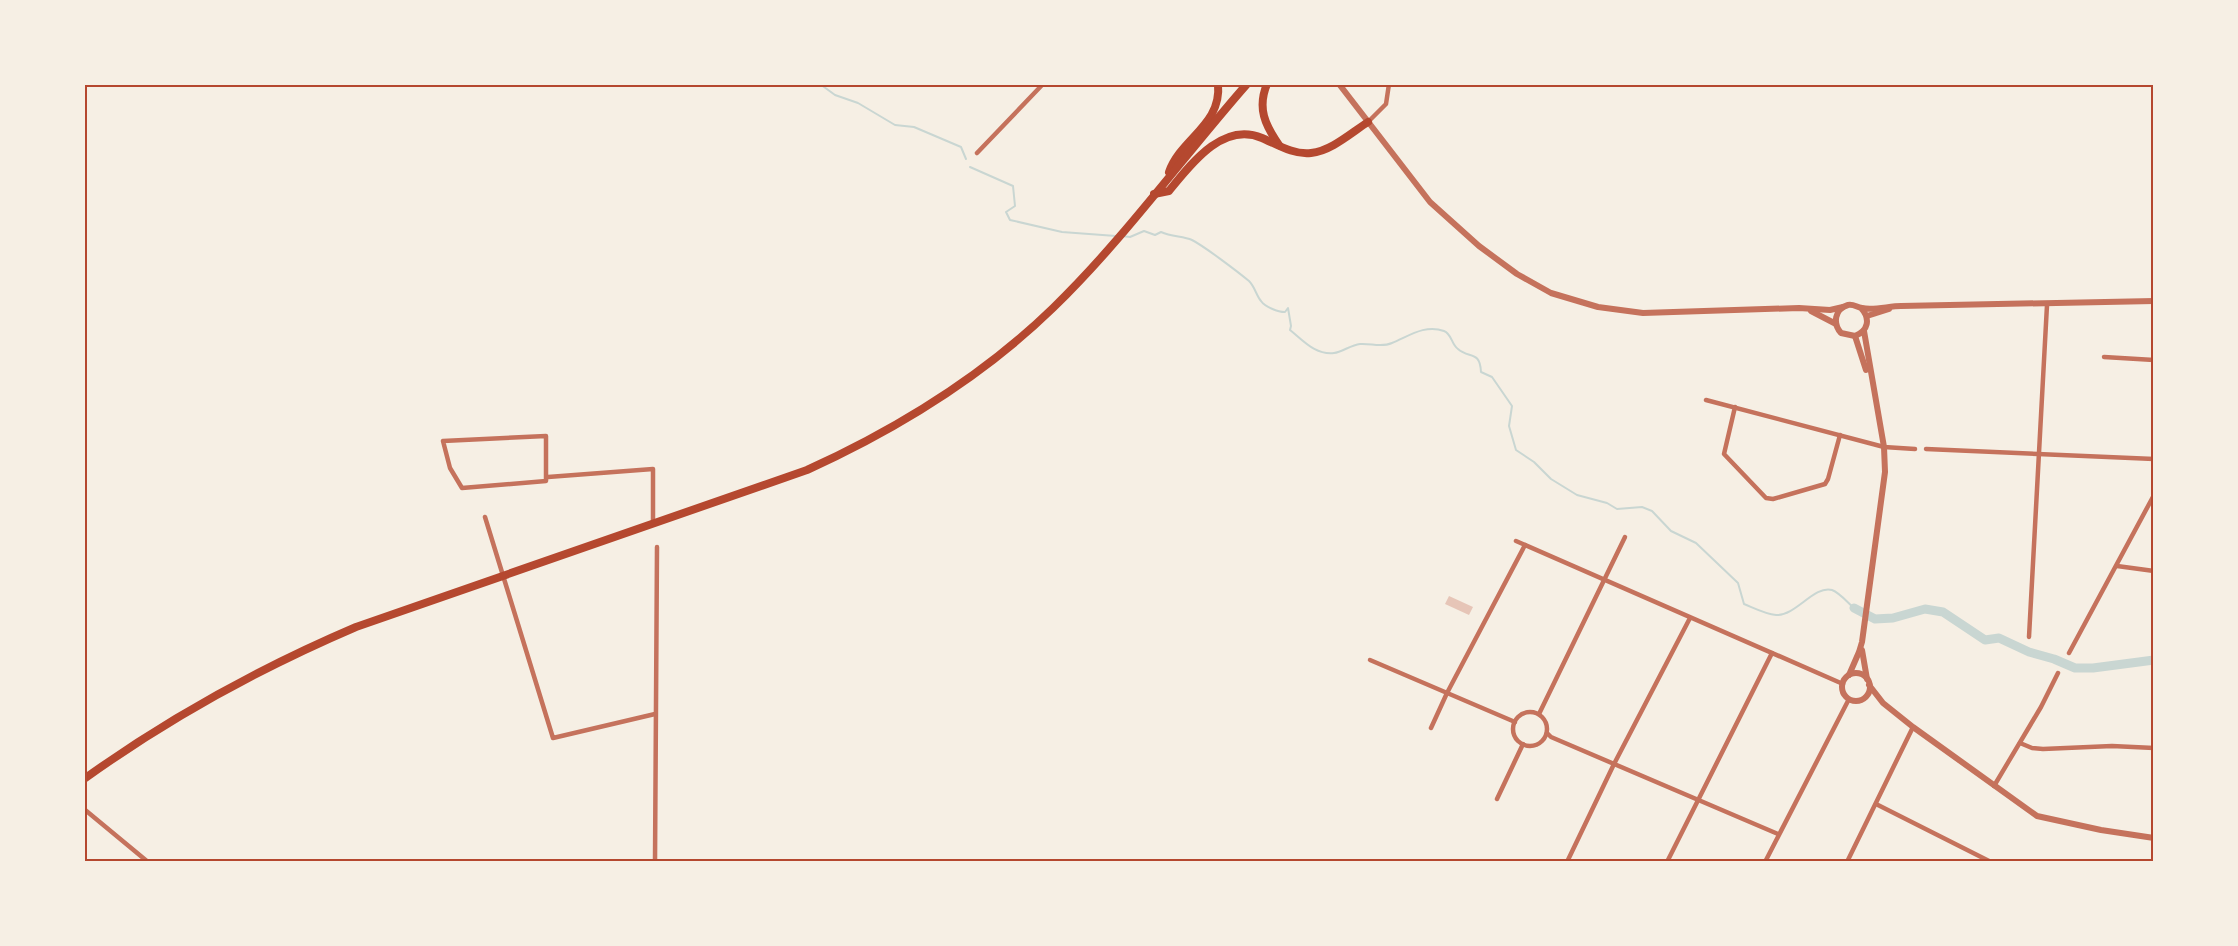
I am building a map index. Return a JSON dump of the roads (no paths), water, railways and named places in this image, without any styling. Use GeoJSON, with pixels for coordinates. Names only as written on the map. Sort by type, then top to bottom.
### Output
{"type":"FeatureCollection","features":[{"type":"Feature","properties":{"kind":"highway"},"geometry":{"type":"LineString","coordinates":[[1166,179],[1173,160],[1214,114],[1219,95],[1218,84]]}},
{"type":"Feature","properties":{"kind":"highway"},"geometry":{"type":"LineString","coordinates":[[84,779],[128,747],[182,713],[296,653],[356,627],[807,470],[859,447],[906,419],[957,388],[1010,347],[1053,308],[1089,270],[1247,84]]}},
{"type":"Feature","properties":{"kind":"highway"},"geometry":{"type":"LineString","coordinates":[[1267,84],[1263,94],[1262,111],[1266,126],[1279,146]]}},
{"type":"Feature","properties":{"kind":"highway"},"geometry":{"type":"LineString","coordinates":[[1152,196],[1169,191],[1194,160],[1215,143],[1238,134],[1257,136],[1295,152],[1311,153],[1322,150],[1346,137],[1368,122]]}},
{"type":"Feature","properties":{"kind":"street"},"geometry":{"type":"LineString","coordinates":[[977,153],[1043,84]]}},
{"type":"Feature","properties":{"kind":"street"},"geometry":{"type":"LineString","coordinates":[[1339,84],[1430,202],[1479,246],[1517,274],[1551,293],[1598,307],[1643,313],[1799,308],[1830,310],[1852,305],[1861,308],[2154,301]]}},
{"type":"Feature","properties":{"kind":"street"},"geometry":{"type":"LineString","coordinates":[[1368,122],[1386,104],[1389,84]]}},
{"type":"Feature","properties":{"kind":"street"},"geometry":{"type":"LineString","coordinates":[[2030,637],[2047,304]]}},
{"type":"Feature","properties":{"kind":"street"},"geometry":{"type":"LineString","coordinates":[[1867,316],[1901,306]]}},
{"type":"Feature","properties":{"kind":"street"},"geometry":{"type":"LineString","coordinates":[[1836,324],[1837,315],[1843,307]]}},
{"type":"Feature","properties":{"kind":"street"},"geometry":{"type":"LineString","coordinates":[[1799,308],[1815,312],[1836,324],[1845,335],[1855,336],[1864,331]]}},
{"type":"Feature","properties":{"kind":"street"},"geometry":{"type":"LineString","coordinates":[[1861,308],[1867,316],[1864,331],[1884,447],[1885,472],[1862,642],[1860,652],[1843,684],[1843,691],[1849,699],[1874,700],[1882,703]]}},
{"type":"Feature","properties":{"kind":"street"},"geometry":{"type":"LineString","coordinates":[[1855,336],[1874,397]]}},
{"type":"Feature","properties":{"kind":"street"},"geometry":{"type":"LineString","coordinates":[[2104,357],[2154,360]]}},
{"type":"Feature","properties":{"kind":"street"},"geometry":{"type":"LineString","coordinates":[[1706,400],[1884,447],[1915,449]]}},
{"type":"Feature","properties":{"kind":"street"},"geometry":{"type":"LineString","coordinates":[[1735,407],[1724,454],[1766,498],[1773,499],[1825,484],[1840,435]]}},
{"type":"Feature","properties":{"kind":"street"},"geometry":{"type":"LineString","coordinates":[[548,477],[546,436],[443,441],[450,468],[462,488],[546,481],[548,477],[653,469],[653,523]]}},
{"type":"Feature","properties":{"kind":"street"},"geometry":{"type":"LineString","coordinates":[[1926,449],[2154,459]]}},
{"type":"Feature","properties":{"kind":"street"},"geometry":{"type":"LineString","coordinates":[[2069,653],[2154,495]]}},
{"type":"Feature","properties":{"kind":"street"},"geometry":{"type":"LineString","coordinates":[[485,517],[553,738],[655,714]]}},
{"type":"Feature","properties":{"kind":"street"},"geometry":{"type":"LineString","coordinates":[[1539,714],[1625,537]]}},
{"type":"Feature","properties":{"kind":"street"},"geometry":{"type":"LineString","coordinates":[[1516,541],[1843,684]]}},
{"type":"Feature","properties":{"kind":"street"},"geometry":{"type":"LineString","coordinates":[[1431,728],[1525,545]]}},
{"type":"Feature","properties":{"kind":"street"},"geometry":{"type":"LineString","coordinates":[[655,862],[657,547]]}},
{"type":"Feature","properties":{"kind":"street"},"geometry":{"type":"LineString","coordinates":[[2117,566],[2154,571]]}},
{"type":"Feature","properties":{"kind":"street"},"geometry":{"type":"LineString","coordinates":[[1568,862],[1614,764],[1690,618]]}},
{"type":"Feature","properties":{"kind":"street"},"geometry":{"type":"LineString","coordinates":[[1861,700],[1868,694],[1862,642]]}},
{"type":"Feature","properties":{"kind":"street"},"geometry":{"type":"LineString","coordinates":[[1667,862],[1696,800],[1772,653]]}},
{"type":"Feature","properties":{"kind":"street"},"geometry":{"type":"LineString","coordinates":[[1370,660],[1515,722]]}},
{"type":"Feature","properties":{"kind":"street"},"geometry":{"type":"LineString","coordinates":[[1994,786],[2041,708],[2058,673]]}},
{"type":"Feature","properties":{"kind":"street"},"geometry":{"type":"LineString","coordinates":[[1849,675],[1858,674],[1868,682],[1882,703],[1912,727],[2037,816],[2154,838]]}},
{"type":"Feature","properties":{"kind":"street"},"geometry":{"type":"LineString","coordinates":[[1765,862],[1849,699]]}},
{"type":"Feature","properties":{"kind":"street"},"geometry":{"type":"LineString","coordinates":[[1547,733],[1536,745],[1523,744],[1515,736],[1513,729],[1515,722],[1525,713],[1539,714],[1545,720],[1547,733],[1551,737],[1778,834]]}},
{"type":"Feature","properties":{"kind":"street"},"geometry":{"type":"LineString","coordinates":[[1847,862],[1912,727]]}},
{"type":"Feature","properties":{"kind":"street"},"geometry":{"type":"LineString","coordinates":[[2020,743],[2032,748],[2043,749],[2112,746],[2154,748]]}},
{"type":"Feature","properties":{"kind":"street"},"geometry":{"type":"LineString","coordinates":[[1497,799],[1523,744]]}},
{"type":"Feature","properties":{"kind":"street"},"geometry":{"type":"LineString","coordinates":[[1876,804],[1992,862]]}},
{"type":"Feature","properties":{"kind":"street"},"geometry":{"type":"LineString","coordinates":[[84,809],[148,862]]}},
{"type":"Feature","properties":{"kind":"waterway"},"geometry":{"type":"LineString","coordinates":[[820,84],[835,95],[858,103],[895,125],[914,127],[961,147],[966,159]]}},
{"type":"Feature","properties":{"kind":"waterway"},"geometry":{"type":"LineString","coordinates":[[970,167],[1013,186],[1015,206],[1006,212],[1010,220],[1062,232],[1116,236]]}},
{"type":"Feature","properties":{"kind":"waterway"},"geometry":{"type":"LineString","coordinates":[[1122,236],[1130,237],[1144,231],[1155,235],[1161,232],[1197,243],[1249,281],[1265,305],[1282,312],[1288,308],[1290,330],[1315,350],[1321,352],[1334,353],[1360,344],[1388,344],[1424,330],[1444,331],[1449,334],[1458,349],[1479,361],[1481,372],[1492,377],[1512,406],[1509,426],[1516,450],[1534,462],[1551,479],[1577,495],[1607,503],[1617,509],[1642,507],[1652,511],[1671,531],[1696,543],[1738,583],[1744,604],[1772,614],[1783,614],[1818,592],[1832,590],[1854,608]]}},
{"type":"Feature","properties":{"kind":"waterway"},"geometry":{"type":"LineString","coordinates":[[1854,608],[1875,619],[1893,618],[1925,609],[1943,612],[1985,640],[1999,638],[2029,652],[2075,668],[2093,668],[2154,660]]}}]}
